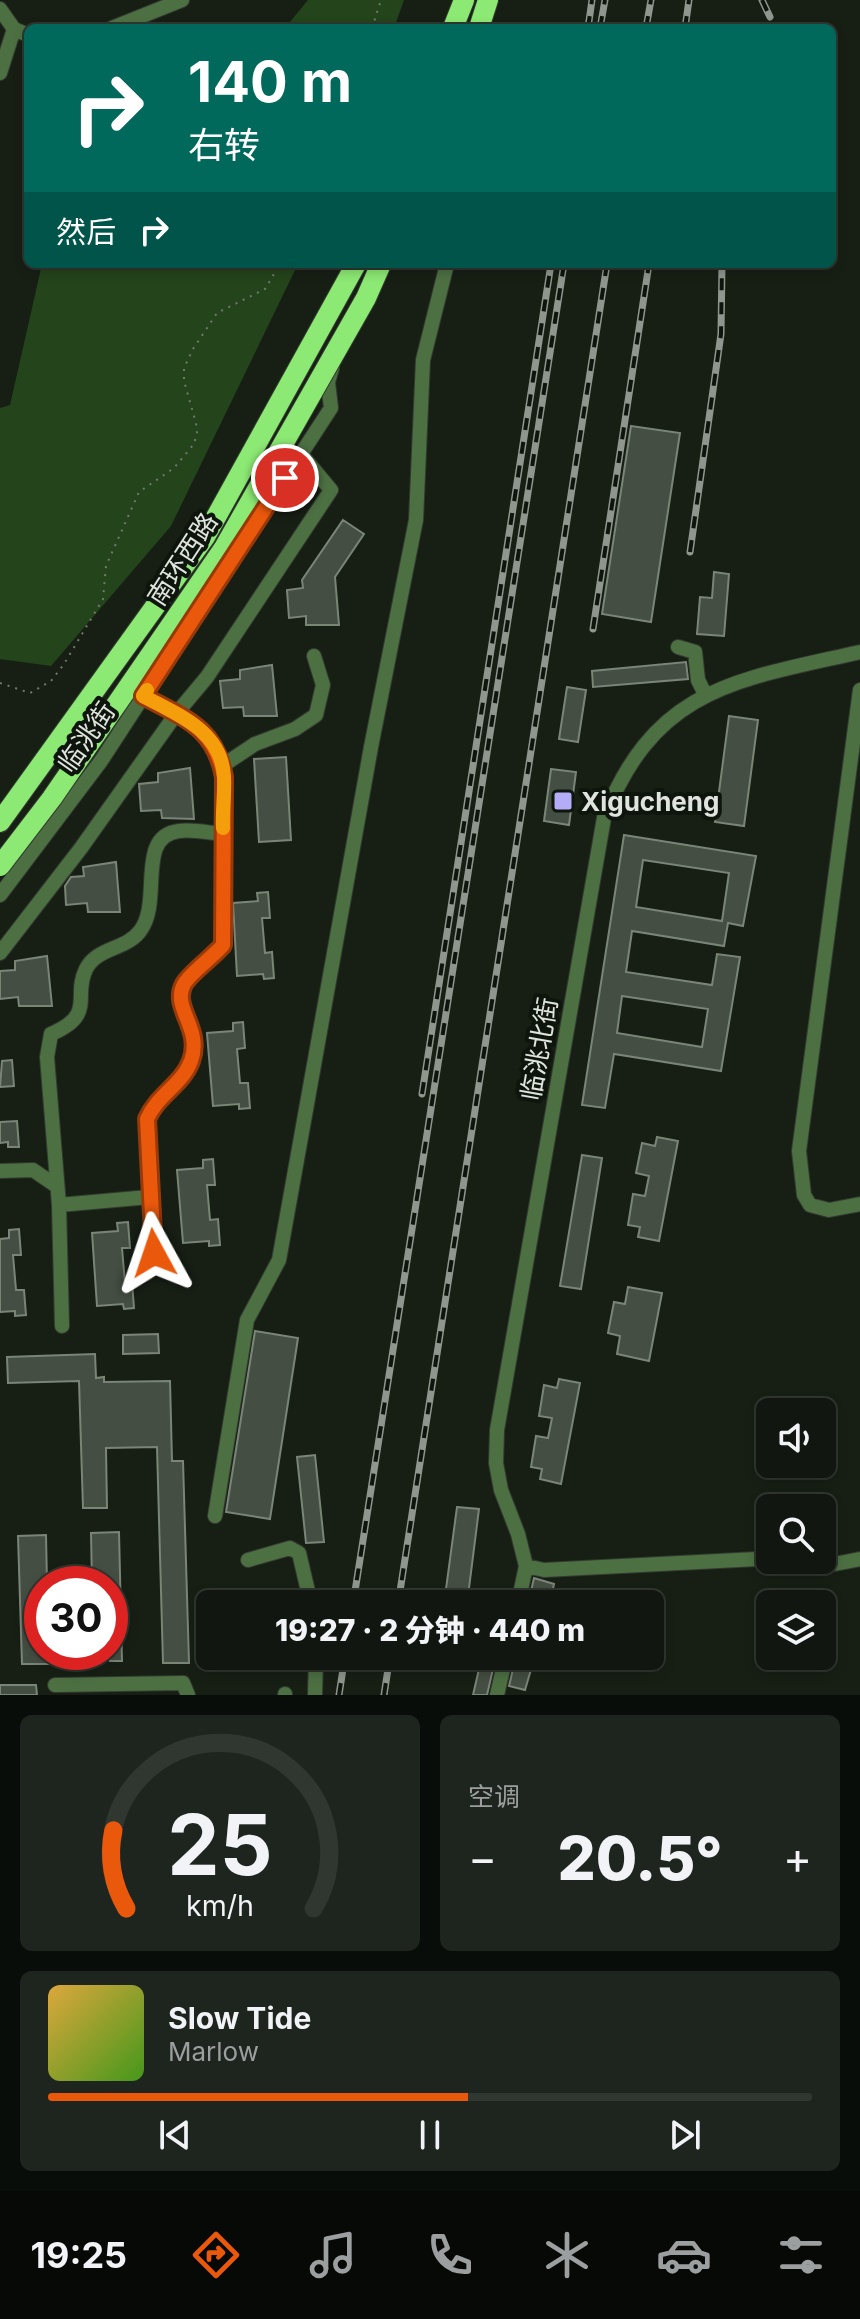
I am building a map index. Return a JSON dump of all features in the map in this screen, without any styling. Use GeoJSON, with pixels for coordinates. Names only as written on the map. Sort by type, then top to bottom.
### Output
{"type":"FeatureCollection","features":[{"type":"Feature","properties":{"kind":"highway"},"geometry":{"type":"LineString","coordinates":[[455,24],[464,0]]}},
{"type":"Feature","properties":{"kind":"highway"},"geometry":{"type":"LineString","coordinates":[[480,24],[488,0]]}},
{"type":"Feature","properties":{"kind":"highway","name":"南环西路"},"geometry":{"type":"LineString","coordinates":[[0,822],[205,537],[354,268]]}},
{"type":"Feature","properties":{"kind":"highway","name":"南环西路"},"geometry":{"type":"LineString","coordinates":[[0,866],[52,798],[224,548],[366,298],[379,268]]}},
{"type":"Feature","properties":{"kind":"street"},"geometry":{"type":"LineString","coordinates":[[122,24],[182,0]]}},
{"type":"Feature","properties":{"kind":"street"},"geometry":{"type":"LineString","coordinates":[[473,24],[482,0]]}},
{"type":"Feature","properties":{"kind":"street"},"geometry":{"type":"LineString","coordinates":[[0,9],[14,29],[24,33]]}},
{"type":"Feature","properties":{"kind":"street"},"geometry":{"type":"LineString","coordinates":[[0,43],[14,29]]}},
{"type":"Feature","properties":{"kind":"street"},"geometry":{"type":"LineString","coordinates":[[0,73],[14,29]]}},
{"type":"Feature","properties":{"kind":"street","name":"临洮街"},"geometry":{"type":"LineString","coordinates":[[0,895],[101,761],[331,408],[328,382],[339,340],[371,268]]}},
{"type":"Feature","properties":{"kind":"street"},"geometry":{"type":"LineString","coordinates":[[215,1516],[247,1320],[279,1260],[374,732],[416,520],[423,360],[446,268]]}},
{"type":"Feature","properties":{"kind":"street"},"geometry":{"type":"LineString","coordinates":[[0,953],[81,848],[176,714],[207,677],[331,490],[301,454]]}},
{"type":"Feature","properties":{"kind":"street"},"geometry":{"type":"LineString","coordinates":[[678,647],[695,652],[698,680],[706,696]]}},
{"type":"Feature","properties":{"kind":"street","name":"临洮北街"},"geometry":{"type":"LineString","coordinates":[[521,1590],[526,1566],[501,1490],[496,1463],[497,1430],[604,818],[626,768],[661,724],[728,685],[860,652]]}},
{"type":"Feature","properties":{"kind":"street"},"geometry":{"type":"LineString","coordinates":[[222,766],[255,744],[295,729],[316,715],[323,685],[314,656]]}},
{"type":"Feature","properties":{"kind":"street"},"geometry":{"type":"LineString","coordinates":[[860,690],[799,1151],[804,1195],[810,1205],[829,1210],[860,1204]]}},
{"type":"Feature","properties":{"kind":"street"},"geometry":{"type":"LineString","coordinates":[[143,696],[199,726],[212,741],[222,766],[223,945],[208,963],[190,976],[181,994],[180,1003],[194,1036],[194,1053],[188,1069],[153,1104],[147,1119],[154,1253]]}},
{"type":"Feature","properties":{"kind":"street"},"geometry":{"type":"LineString","coordinates":[[62,1326],[59,1205],[47,1057],[51,1034],[72,1021],[79,1010],[83,976],[92,960],[125,944],[140,932],[149,917],[153,898],[152,859],[161,840],[180,831],[223,834]]}},
{"type":"Feature","properties":{"kind":"street"},"geometry":{"type":"LineString","coordinates":[[0,1171],[33,1170],[55,1185]]}},
{"type":"Feature","properties":{"kind":"street"},"geometry":{"type":"LineString","coordinates":[[59,1205],[149,1197]]}},
{"type":"Feature","properties":{"kind":"street"},"geometry":{"type":"LineString","coordinates":[[248,1560],[290,1548],[299,1553],[308,1590]]}},
{"type":"Feature","properties":{"kind":"street"},"geometry":{"type":"LineString","coordinates":[[526,1566],[544,1570],[757,1559],[824,1566],[860,1559]]}},
{"type":"Feature","properties":{"kind":"street"},"geometry":{"type":"LineString","coordinates":[[315,1695],[316,1670]]}},
{"type":"Feature","properties":{"kind":"street"},"geometry":{"type":"LineString","coordinates":[[497,1695],[503,1670]]}},
{"type":"Feature","properties":{"kind":"street"},"geometry":{"type":"LineString","coordinates":[[55,1685],[139,1690],[183,1683],[188,1695]]}},
{"type":"Feature","properties":{"kind":"path"},"geometry":{"type":"LineString","coordinates":[[373,24],[381,0]]}},
{"type":"Feature","properties":{"kind":"path"},"geometry":{"type":"LineString","coordinates":[[0,683],[30,693],[51,681],[64,664],[103,599],[106,566],[139,492],[174,468],[194,444],[197,433],[184,381],[184,368],[193,349],[217,313],[265,289],[278,268]]}},
{"type":"Feature","properties":{"kind":"green space"},"geometry":{"type":"Polygon","coordinates":[[[308,0],[404,0],[395,24],[288,24],[308,0]]]}},
{"type":"Feature","properties":{"kind":"green space"},"geometry":{"type":"Polygon","coordinates":[[[41,268],[296,268],[171,526],[51,666],[0,659],[0,408],[10,405],[41,268]]]}},
{"type":"Feature","properties":{"kind":"building"},"geometry":{"type":"Polygon","coordinates":[[[631,426],[680,433],[651,622],[602,614],[631,426]]]}},
{"type":"Feature","properties":{"kind":"building"},"geometry":{"type":"Polygon","coordinates":[[[343,520],[364,534],[335,577],[339,625],[306,625],[306,616],[289,618],[287,590],[303,588],[302,580],[343,520]]]}},
{"type":"Feature","properties":{"kind":"building"},"geometry":{"type":"Polygon","coordinates":[[[714,572],[729,574],[724,636],[697,634],[700,597],[712,598],[714,572]]]}},
{"type":"Feature","properties":{"kind":"building"},"geometry":{"type":"Polygon","coordinates":[[[686,662],[688,679],[593,687],[592,671],[686,662]]]}},
{"type":"Feature","properties":{"kind":"building"},"geometry":{"type":"Polygon","coordinates":[[[272,665],[277,716],[244,716],[243,707],[223,708],[220,681],[240,679],[240,670],[272,665]]]}},
{"type":"Feature","properties":{"kind":"building"},"geometry":{"type":"Polygon","coordinates":[[[567,687],[586,690],[578,742],[559,739],[567,687]]]}},
{"type":"Feature","properties":{"kind":"building"},"geometry":{"type":"Polygon","coordinates":[[[729,716],[758,720],[744,826],[715,822],[729,716]]]}},
{"type":"Feature","properties":{"kind":"building"},"geometry":{"type":"Polygon","coordinates":[[[286,757],[291,840],[259,842],[254,759],[286,757]]]}},
{"type":"Feature","properties":{"kind":"building"},"geometry":{"type":"Polygon","coordinates":[[[190,768],[194,819],[162,818],[161,810],[141,811],[139,784],[158,782],[158,773],[190,768]]]}},
{"type":"Feature","properties":{"kind":"building"},"geometry":{"type":"Polygon","coordinates":[[[551,769],[576,772],[569,825],[544,821],[551,769]]]}},
{"type":"Feature","properties":{"kind":"building"},"geometry":{"type":"Polygon","coordinates":[[[624,835],[756,856],[743,926],[728,923],[724,946],[632,931],[626,972],[712,985],[717,954],[740,957],[721,1071],[614,1054],[605,1108],[582,1105],[624,835]],[[643,860],[636,907],[722,921],[729,873],[643,860]],[[622,996],[617,1033],[702,1047],[708,1009],[622,996]]]}},
{"type":"Feature","properties":{"kind":"building"},"geometry":{"type":"Polygon","coordinates":[[[116,862],[120,912],[88,912],[87,903],[66,905],[65,886],[71,877],[84,876],[83,867],[116,862]]]}},
{"type":"Feature","properties":{"kind":"building"},"geometry":{"type":"Polygon","coordinates":[[[268,892],[270,918],[262,918],[265,953],[272,952],[274,978],[264,979],[263,974],[237,976],[233,903],[258,901],[257,893],[268,892]]]}},
{"type":"Feature","properties":{"kind":"building"},"geometry":{"type":"Polygon","coordinates":[[[47,956],[52,1006],[19,1006],[18,997],[0,999],[0,971],[15,970],[15,961],[47,956]]]}},
{"type":"Feature","properties":{"kind":"building"},"geometry":{"type":"Polygon","coordinates":[[[243,1022],[245,1048],[237,1049],[240,1083],[248,1083],[250,1108],[239,1109],[239,1104],[213,1106],[207,1033],[233,1031],[233,1023],[243,1022]]]}},
{"type":"Feature","properties":{"kind":"building"},"geometry":{"type":"Polygon","coordinates":[[[12,1060],[14,1086],[0,1087],[2,1061],[12,1060]]]}},
{"type":"Feature","properties":{"kind":"building"},"geometry":{"type":"Polygon","coordinates":[[[17,1121],[19,1147],[8,1147],[8,1142],[0,1143],[0,1122],[17,1121]]]}},
{"type":"Feature","properties":{"kind":"building"},"geometry":{"type":"Polygon","coordinates":[[[657,1137],[678,1141],[659,1241],[638,1237],[640,1227],[628,1225],[633,1194],[645,1196],[649,1176],[636,1173],[642,1143],[655,1146],[657,1137]]]}},
{"type":"Feature","properties":{"kind":"building"},"geometry":{"type":"Polygon","coordinates":[[[582,1155],[602,1158],[581,1289],[560,1286],[582,1155]]]}},
{"type":"Feature","properties":{"kind":"building"},"geometry":{"type":"Polygon","coordinates":[[[213,1159],[215,1185],[207,1185],[210,1220],[218,1219],[220,1245],[209,1246],[209,1241],[183,1243],[177,1170],[203,1168],[203,1160],[213,1159]]]}},
{"type":"Feature","properties":{"kind":"building"},"geometry":{"type":"Polygon","coordinates":[[[128,1222],[130,1248],[122,1248],[125,1283],[132,1282],[134,1308],[124,1309],[123,1304],[97,1306],[92,1233],[118,1231],[117,1223],[128,1222]]]}},
{"type":"Feature","properties":{"kind":"building"},"geometry":{"type":"Polygon","coordinates":[[[19,1229],[21,1255],[13,1255],[16,1290],[24,1290],[26,1315],[15,1316],[15,1311],[0,1312],[0,1239],[9,1238],[9,1230],[19,1229]]]}},
{"type":"Feature","properties":{"kind":"building"},"geometry":{"type":"Polygon","coordinates":[[[628,1287],[662,1293],[649,1361],[617,1354],[620,1336],[608,1333],[614,1302],[625,1304],[628,1287]]]}},
{"type":"Feature","properties":{"kind":"building"},"geometry":{"type":"Polygon","coordinates":[[[255,1331],[298,1338],[270,1519],[226,1512],[255,1331]]]}},
{"type":"Feature","properties":{"kind":"building"},"geometry":{"type":"Polygon","coordinates":[[[158,1334],[159,1353],[123,1354],[123,1335],[158,1334]]]}},
{"type":"Feature","properties":{"kind":"building"},"geometry":{"type":"Polygon","coordinates":[[[95,1354],[96,1378],[104,1377],[104,1382],[170,1381],[172,1461],[183,1461],[189,1663],[163,1663],[157,1447],[106,1448],[107,1508],[83,1508],[79,1381],[8,1383],[7,1357],[95,1354]]]}},
{"type":"Feature","properties":{"kind":"building"},"geometry":{"type":"Polygon","coordinates":[[[559,1379],[580,1383],[561,1484],[540,1479],[542,1469],[531,1467],[536,1436],[548,1438],[552,1418],[539,1416],[544,1385],[557,1388],[559,1379]]]}},
{"type":"Feature","properties":{"kind":"building"},"geometry":{"type":"Polygon","coordinates":[[[315,1455],[324,1542],[306,1543],[297,1457],[315,1455]]]}},
{"type":"Feature","properties":{"kind":"building"},"geometry":{"type":"Polygon","coordinates":[[[457,1507],[479,1509],[469,1590],[446,1590],[457,1507]]]}},
{"type":"Feature","properties":{"kind":"building"},"geometry":{"type":"Polygon","coordinates":[[[119,1532],[120,1566],[92,1566],[91,1533],[119,1532]]]}},
{"type":"Feature","properties":{"kind":"building"},"geometry":{"type":"Polygon","coordinates":[[[46,1535],[47,1566],[24,1566],[24,1664],[22,1664],[18,1536],[46,1535]]]}},
{"type":"Feature","properties":{"kind":"building"},"geometry":{"type":"Polygon","coordinates":[[[534,1578],[554,1584],[553,1590],[531,1590],[534,1578]]]}},
{"type":"Feature","properties":{"kind":"building"},"geometry":{"type":"Polygon","coordinates":[[[479,1670],[493,1670],[487,1695],[473,1695],[479,1670]]]}},
{"type":"Feature","properties":{"kind":"building"},"geometry":{"type":"Polygon","coordinates":[[[513,1670],[531,1670],[525,1690],[509,1686],[513,1670]]]}},
{"type":"Feature","properties":{"kind":"building"},"geometry":{"type":"Polygon","coordinates":[[[0,1685],[36,1685],[37,1695],[0,1695],[0,1685]]]}},
{"type":"Feature","properties":{"kind":"railway"},"geometry":{"type":"LineString","coordinates":[[589,24],[592,0]]}},
{"type":"Feature","properties":{"kind":"railway"},"geometry":{"type":"LineString","coordinates":[[601,24],[605,0]]}},
{"type":"Feature","properties":{"kind":"railway"},"geometry":{"type":"LineString","coordinates":[[647,24],[651,0]]}},
{"type":"Feature","properties":{"kind":"railway"},"geometry":{"type":"LineString","coordinates":[[686,24],[689,0]]}},
{"type":"Feature","properties":{"kind":"railway"},"geometry":{"type":"LineString","coordinates":[[762,0],[770,17]]}},
{"type":"Feature","properties":{"kind":"railway"},"geometry":{"type":"LineString","coordinates":[[422,1094],[550,268]]}},
{"type":"Feature","properties":{"kind":"railway"},"geometry":{"type":"LineString","coordinates":[[355,1590],[563,268]]}},
{"type":"Feature","properties":{"kind":"railway"},"geometry":{"type":"LineString","coordinates":[[400,1590],[606,268]]}},
{"type":"Feature","properties":{"kind":"railway"},"geometry":{"type":"LineString","coordinates":[[593,629],[648,268]]}},
{"type":"Feature","properties":{"kind":"railway"},"geometry":{"type":"LineString","coordinates":[[690,552],[721,334],[722,268]]}},
{"type":"Feature","properties":{"kind":"railway"},"geometry":{"type":"LineString","coordinates":[[339,1695],[343,1670]]}},
{"type":"Feature","properties":{"kind":"railway"},"geometry":{"type":"LineString","coordinates":[[384,1695],[388,1670]]}},
{"type":"Feature","properties":{"kind":"slow traffic"},"geometry":{"type":"LineString","coordinates":[[147,690],[143,696],[199,726],[212,741],[221,758],[224,777],[223,828]]}},
{"type":"Feature","properties":{"kind":"place","name":"Xigucheng"},"geometry":{"type":"Point","coordinates":[563,801]}},
{"type":"Feature","properties":{"kind":"route"},"geometry":{"type":"LineString","coordinates":[[154,1253],[147,1119],[153,1104],[188,1069],[194,1053],[190,1020],[180,1003],[184,984],[223,945],[224,777],[221,758],[199,726],[143,696],[285,478]]}}]}
